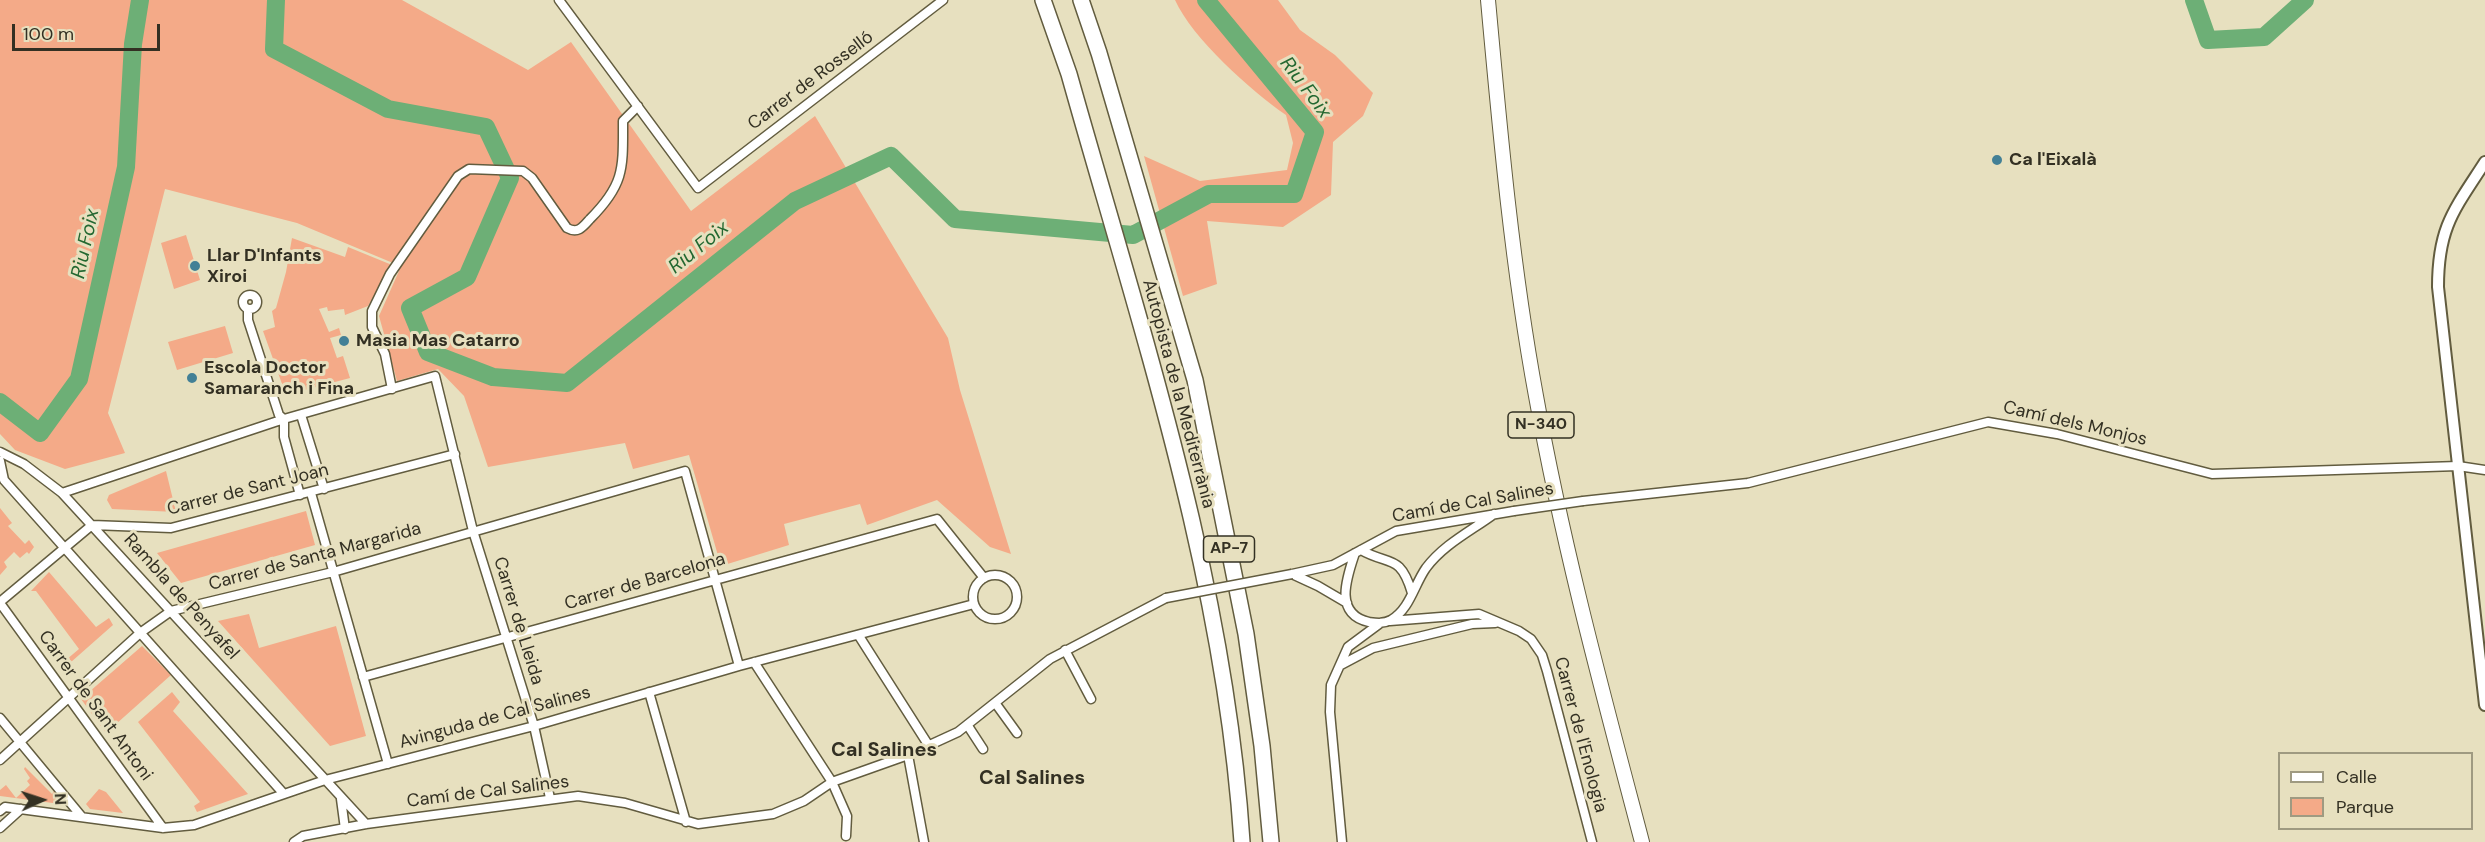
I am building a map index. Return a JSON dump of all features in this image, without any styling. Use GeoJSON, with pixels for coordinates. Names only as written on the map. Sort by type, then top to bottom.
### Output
{"type":"FeatureCollection","features":[{"type":"Feature","properties":{"kind":"highway","name":"Autopista de la Mediterrània"},"geometry":{"type":"LineString","coordinates":[[1043,0],[1069,74],[1204,571],[1229,713],[1242,842]]}},
{"type":"Feature","properties":{"kind":"highway","name":"Autopista de la Mediterrània"},"geometry":{"type":"LineString","coordinates":[[1081,0],[1140,190],[1195,380],[1237,584],[1262,746],[1270,842]]}},
{"type":"Feature","properties":{"kind":"highway","name":"N-340"},"geometry":{"type":"LineString","coordinates":[[1488,0],[1506,172],[1536,396],[1594,661],[1642,842]]}},
{"type":"Feature","properties":{"kind":"main road"},"geometry":{"type":"LineString","coordinates":[[2485,162],[2450,217],[2442,236],[2438,260],[2439,298],[2485,705]]}},
{"type":"Feature","properties":{"kind":"street"},"geometry":{"type":"LineString","coordinates":[[62,493],[284,419],[392,389],[385,354],[372,327],[375,302],[395,267],[462,172],[469,169],[523,171],[532,178],[567,228],[581,229],[605,204],[620,181],[623,159],[623,121],[638,106],[559,0]]}},
{"type":"Feature","properties":{"kind":"street","name":"Carrer de Rosselló"},"geometry":{"type":"LineString","coordinates":[[638,106],[698,188],[943,0]]}},
{"type":"Feature","properties":{"kind":"street"},"geometry":{"type":"LineString","coordinates":[[248,309],[248,320],[279,415],[284,419]]}},
{"type":"Feature","properties":{"kind":"street","name":"Carrer de Lleida"},"geometry":{"type":"LineString","coordinates":[[392,389],[435,376],[473,531],[534,726],[550,798]]}},
{"type":"Feature","properties":{"kind":"street"},"geometry":{"type":"LineString","coordinates":[[302,415],[324,489]]}},
{"type":"Feature","properties":{"kind":"street"},"geometry":{"type":"LineString","coordinates":[[284,419],[284,437],[300,486],[300,495]]}},
{"type":"Feature","properties":{"kind":"street","name":"Camí dels Monjos"},"geometry":{"type":"LineString","coordinates":[[1583,501],[1748,483],[1976,423],[1988,422],[2057,434],[2212,474],[2458,466],[2485,470]]}},
{"type":"Feature","properties":{"kind":"street","name":"Rambla de Penyafel"},"geometry":{"type":"LineString","coordinates":[[0,452],[24,464],[62,493],[366,824]]}},
{"type":"Feature","properties":{"kind":"street","name":"Carrer de Sant Joan"},"geometry":{"type":"LineString","coordinates":[[92,525],[171,528],[455,454]]}},
{"type":"Feature","properties":{"kind":"street"},"geometry":{"type":"LineString","coordinates":[[0,460],[4,480],[283,793]]}},
{"type":"Feature","properties":{"kind":"street","name":"Carrer de Santa Margarida"},"geometry":{"type":"LineString","coordinates":[[0,760],[140,633],[171,611],[333,572],[685,471],[714,579]]}},
{"type":"Feature","properties":{"kind":"street"},"geometry":{"type":"LineString","coordinates":[[311,493],[388,764]]}},
{"type":"Feature","properties":{"kind":"street","name":"Camí de Cal Salines"},"geometry":{"type":"LineString","coordinates":[[294,842],[303,837],[366,824],[550,798],[596,797],[625,803],[686,822],[709,824],[773,814],[804,801],[832,782],[908,755],[968,726],[1036,669],[1065,650],[1166,598],[1333,565],[1396,531],[1583,501]]}},
{"type":"Feature","properties":{"kind":"street"},"geometry":{"type":"LineString","coordinates":[[1342,842],[1330,712],[1331,685],[1348,647],[1379,624],[1390,621],[1401,612],[1426,568],[1446,546],[1494,514]]}},
{"type":"Feature","properties":{"kind":"street","name":"Carrer de Barcelona"},"geometry":{"type":"LineString","coordinates":[[363,677],[937,519],[984,578]]}},
{"type":"Feature","properties":{"kind":"street"},"geometry":{"type":"LineString","coordinates":[[0,602],[92,525]]}},
{"type":"Feature","properties":{"kind":"street"},"geometry":{"type":"LineString","coordinates":[[1379,624],[1361,620],[1352,613],[1347,603],[1344,590],[1358,552],[1393,561],[1408,579],[1412,593]]}},
{"type":"Feature","properties":{"kind":"street"},"geometry":{"type":"LineString","coordinates":[[1292,574],[1347,603]]}},
{"type":"Feature","properties":{"kind":"street"},"geometry":{"type":"LineString","coordinates":[[993,575],[1003,576],[1011,581],[1016,590],[1015,607],[1010,614],[994,619],[979,612],[974,604],[977,585],[984,578],[993,575]]}},
{"type":"Feature","properties":{"kind":"street"},"geometry":{"type":"LineString","coordinates":[[714,579],[739,666]]}},
{"type":"Feature","properties":{"kind":"street","name":"Carrer de Sant Antoni"},"geometry":{"type":"LineString","coordinates":[[0,602],[163,828]]}},
{"type":"Feature","properties":{"kind":"street","name":"Avinguda de Cal Salines"},"geometry":{"type":"LineString","coordinates":[[0,811],[5,807],[163,828],[201,823],[325,780],[534,726],[739,666],[974,604]]}},
{"type":"Feature","properties":{"kind":"street","name":"Carrer de l'Enologia"},"geometry":{"type":"LineString","coordinates":[[1390,621],[1479,614],[1520,631],[1531,639],[1542,655],[1592,842]]}},
{"type":"Feature","properties":{"kind":"street"},"geometry":{"type":"LineString","coordinates":[[1341,665],[1373,648],[1472,624],[1500,624]]}},
{"type":"Feature","properties":{"kind":"street"},"geometry":{"type":"LineString","coordinates":[[859,636],[929,746]]}},
{"type":"Feature","properties":{"kind":"street"},"geometry":{"type":"LineString","coordinates":[[1065,650],[1091,699]]}},
{"type":"Feature","properties":{"kind":"street"},"geometry":{"type":"LineString","coordinates":[[754,662],[832,782],[847,816],[846,836]]}},
{"type":"Feature","properties":{"kind":"street"},"geometry":{"type":"LineString","coordinates":[[649,692],[686,822]]}},
{"type":"Feature","properties":{"kind":"street"},"geometry":{"type":"LineString","coordinates":[[996,704],[1017,733]]}},
{"type":"Feature","properties":{"kind":"street"},"geometry":{"type":"LineString","coordinates":[[0,718],[82,817]]}},
{"type":"Feature","properties":{"kind":"street"},"geometry":{"type":"LineString","coordinates":[[968,726],[983,749]]}},
{"type":"Feature","properties":{"kind":"street"},"geometry":{"type":"LineString","coordinates":[[908,755],[924,842]]}},
{"type":"Feature","properties":{"kind":"street"},"geometry":{"type":"LineString","coordinates":[[341,798],[345,829]]}},
{"type":"Feature","properties":{"kind":"street"},"geometry":{"type":"LineString","coordinates":[[0,828],[21,809]]}},
{"type":"Feature","properties":{"kind":"green space"},"geometry":{"type":"Polygon","coordinates":[[[0,0],[402,0],[528,70],[571,42],[691,211],[815,116],[948,338],[960,390],[1011,554],[990,547],[937,500],[867,525],[860,504],[784,524],[789,545],[721,566],[689,455],[633,469],[625,443],[488,467],[464,396],[438,369],[397,381],[379,316],[399,271],[393,263],[297,223],[165,189],[108,413],[125,453],[65,469],[15,450],[0,434],[0,0]]]}},
{"type":"Feature","properties":{"kind":"green space"},"geometry":{"type":"Polygon","coordinates":[[[1175,0],[1278,0],[1300,30],[1335,55],[1373,93],[1363,116],[1333,142],[1331,195],[1283,227],[1207,221],[1217,284],[1183,296],[1144,156],[1200,181],[1287,170],[1293,143],[1286,115],[1256,92],[1208,47],[1183,15],[1175,0]]]}},
{"type":"Feature","properties":{"kind":"green space"},"geometry":{"type":"Polygon","coordinates":[[[186,235],[200,280],[174,289],[161,243],[186,235]]]}},
{"type":"Feature","properties":{"kind":"green space"},"geometry":{"type":"Polygon","coordinates":[[[292,238],[345,257],[348,247],[392,265],[368,306],[345,315],[344,309],[328,311],[327,307],[319,309],[329,332],[339,328],[341,335],[330,338],[337,358],[343,356],[350,378],[286,395],[263,331],[275,327],[272,311],[276,308],[286,272],[292,238]]]}},
{"type":"Feature","properties":{"kind":"green space"},"geometry":{"type":"Polygon","coordinates":[[[225,326],[233,353],[177,370],[168,342],[225,326]]]}},
{"type":"Feature","properties":{"kind":"green space"},"geometry":{"type":"Polygon","coordinates":[[[166,471],[176,512],[112,509],[107,500],[109,495],[166,471]]]}},
{"type":"Feature","properties":{"kind":"green space"},"geometry":{"type":"Polygon","coordinates":[[[0,508],[12,523],[8,526],[25,544],[29,540],[34,547],[29,554],[27,552],[20,558],[14,552],[4,562],[7,567],[0,575],[0,508]]]}},
{"type":"Feature","properties":{"kind":"green space"},"geometry":{"type":"Polygon","coordinates":[[[306,511],[315,545],[181,583],[157,553],[306,511]]]}},
{"type":"Feature","properties":{"kind":"green space"},"geometry":{"type":"Polygon","coordinates":[[[49,572],[96,627],[109,618],[113,625],[62,670],[60,665],[79,649],[36,591],[31,591],[49,572]]]}},
{"type":"Feature","properties":{"kind":"green space"},"geometry":{"type":"Polygon","coordinates":[[[249,614],[259,648],[336,626],[366,736],[330,746],[218,621],[249,614]]]}},
{"type":"Feature","properties":{"kind":"green space"},"geometry":{"type":"Polygon","coordinates":[[[142,646],[171,675],[106,733],[81,699],[142,646]]]}},
{"type":"Feature","properties":{"kind":"green space"},"geometry":{"type":"Polygon","coordinates":[[[172,692],[180,702],[173,711],[248,794],[197,812],[194,806],[200,802],[138,722],[172,692]]]}},
{"type":"Feature","properties":{"kind":"green space"},"geometry":{"type":"Polygon","coordinates":[[[25,767],[52,794],[56,788],[68,805],[0,796],[0,790],[6,785],[16,798],[30,785],[27,781],[30,778],[25,767]]]}},
{"type":"Feature","properties":{"kind":"green space"},"geometry":{"type":"Polygon","coordinates":[[[99,789],[106,792],[123,813],[90,809],[86,804],[99,789]]]}},
{"type":"Feature","properties":{"kind":"waterway","name":"Riu Foix"},"geometry":{"type":"LineString","coordinates":[[0,402],[40,433],[79,379],[126,167],[133,44],[140,0]]}},
{"type":"Feature","properties":{"kind":"waterway","name":"Riu Foix"},"geometry":{"type":"LineString","coordinates":[[276,0],[274,49],[388,109],[486,127],[510,178],[467,277],[410,308],[428,352],[493,377],[567,383],[795,201],[891,156],[955,219],[1133,235],[1209,194],[1294,194],[1315,132],[1206,0]]}},
{"type":"Feature","properties":{"kind":"waterway","name":"Riu Foix"},"geometry":{"type":"LineString","coordinates":[[2194,0],[2208,40],[2264,37],[2305,0]]}},
{"type":"Feature","properties":{"kind":"place","name":"Ca l'Eixalà"},"geometry":{"type":"Point","coordinates":[1997,160]}},
{"type":"Feature","properties":{"kind":"place","name":"Llar D'Infants Xiroi"},"geometry":{"type":"Point","coordinates":[195,266]}},
{"type":"Feature","properties":{"kind":"place","name":"Masia Mas Catarro"},"geometry":{"type":"Point","coordinates":[344,341]}},
{"type":"Feature","properties":{"kind":"place","name":"Escola Doctor Samaranch i Fina"},"geometry":{"type":"Point","coordinates":[192,378]}},
{"type":"Feature","properties":{"kind":"district","name":"Cal Salines"},"geometry":{"type":"Point","coordinates":[884,751]}},
{"type":"Feature","properties":{"kind":"district","name":"Cal Salines"},"geometry":{"type":"Point","coordinates":[1032,779]}}]}
